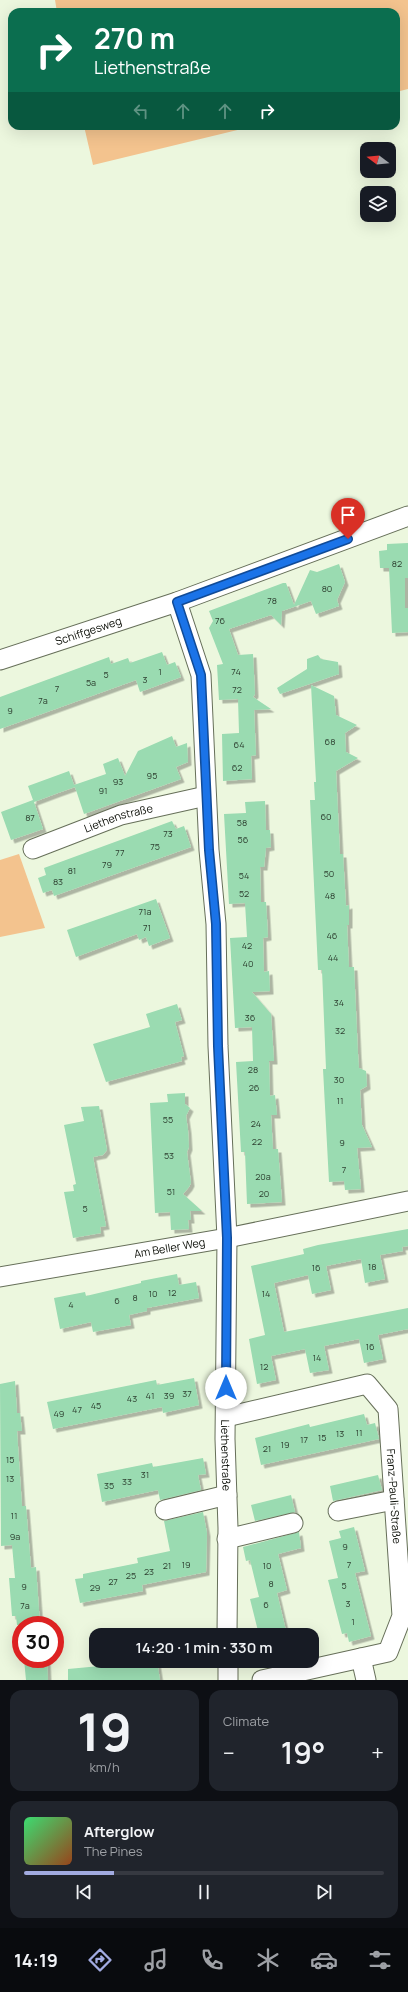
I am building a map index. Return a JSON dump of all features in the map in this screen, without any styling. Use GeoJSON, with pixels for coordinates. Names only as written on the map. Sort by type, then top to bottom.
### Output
{"type":"FeatureCollection","features":[{"type":"Feature","properties":{"kind":"street"},"geometry":{"type":"LineString","coordinates":[[177,602],[408,516]]}},
{"type":"Feature","properties":{"kind":"street","name":"Schiffgesweg"},"geometry":{"type":"LineString","coordinates":[[0,660],[177,602]]}},
{"type":"Feature","properties":{"kind":"street","name":"Liethenstraße"},"geometry":{"type":"LineString","coordinates":[[177,602],[201,675],[206,796],[216,924],[218,1046],[227,1238],[227,1628]]}},
{"type":"Feature","properties":{"kind":"street","name":"Liethenstraße"},"geometry":{"type":"LineString","coordinates":[[33,849],[121,815],[206,796]]}},
{"type":"Feature","properties":{"kind":"street","name":"Am Beller Weg"},"geometry":{"type":"LineString","coordinates":[[0,1277],[227,1238],[408,1201]]}},
{"type":"Feature","properties":{"kind":"street","name":"Franz-Pauli-Straße"},"geometry":{"type":"LineString","coordinates":[[226,1417],[367,1384],[388,1409],[402,1616],[388,1652],[262,1680]]}},
{"type":"Feature","properties":{"kind":"street"},"geometry":{"type":"LineString","coordinates":[[165,1510],[227,1495]]}},
{"type":"Feature","properties":{"kind":"street"},"geometry":{"type":"LineString","coordinates":[[338,1510],[394,1500]]}},
{"type":"Feature","properties":{"kind":"street"},"geometry":{"type":"LineString","coordinates":[[228,1539],[293,1524]]}},
{"type":"Feature","properties":{"kind":"street"},"geometry":{"type":"LineString","coordinates":[[361,1658],[366,1680]]}},
{"type":"Feature","properties":{"kind":"street"},"geometry":{"type":"LineString","coordinates":[[228,1668],[228,1680]]}},
{"type":"Feature","properties":{"kind":"shaded area"},"geometry":{"type":"Polygon","coordinates":[[[55,0],[408,0],[408,89],[400,91],[400,8],[56,8],[55,0]]]}},
{"type":"Feature","properties":{"kind":"shaded area"},"geometry":{"type":"Polygon","coordinates":[[[85,130],[237,130],[93,165],[85,130]]]}},
{"type":"Feature","properties":{"kind":"shaded area"},"geometry":{"type":"Polygon","coordinates":[[[19,854],[45,928],[0,937],[0,860],[19,854]]]}},
{"type":"Feature","properties":{"kind":"building"},"geometry":{"type":"Polygon","coordinates":[[[408,543],[408,578],[405,578],[405,608],[408,608],[408,632],[392,633],[389,568],[380,568],[379,551],[387,550],[387,544],[408,543]]]}},
{"type":"Feature","properties":{"kind":"building"},"geometry":{"type":"Polygon","coordinates":[[[339,564],[345,582],[337,600],[339,606],[316,614],[311,601],[282,611],[281,625],[271,615],[229,629],[238,655],[253,654],[255,694],[253,697],[271,709],[254,710],[256,755],[251,756],[252,779],[223,781],[222,734],[239,733],[238,699],[219,700],[217,665],[223,664],[209,628],[213,621],[209,611],[283,583],[286,583],[294,605],[310,570],[317,572],[339,564]]]}},
{"type":"Feature","properties":{"kind":"building"},"geometry":{"type":"Polygon","coordinates":[[[162,652],[167,665],[175,662],[181,677],[140,692],[136,680],[0,729],[0,697],[109,657],[111,664],[128,658],[130,663],[162,652]]]}},
{"type":"Feature","properties":{"kind":"building"},"geometry":{"type":"Polygon","coordinates":[[[318,655],[321,659],[338,662],[339,674],[280,694],[277,688],[307,669],[307,659],[318,655]]]}},
{"type":"Feature","properties":{"kind":"building"},"geometry":{"type":"Polygon","coordinates":[[[311,685],[334,696],[336,715],[357,725],[345,733],[346,752],[358,758],[336,771],[340,854],[343,854],[346,906],[349,905],[349,925],[347,925],[349,967],[354,967],[359,1068],[366,1071],[367,1086],[360,1090],[362,1125],[372,1147],[357,1148],[361,1189],[345,1190],[344,1181],[329,1182],[323,1069],[326,1069],[322,970],[318,970],[310,800],[315,800],[314,782],[316,782],[311,685]]]}},
{"type":"Feature","properties":{"kind":"building"},"geometry":{"type":"Polygon","coordinates":[[[172,736],[176,747],[187,743],[188,762],[176,767],[181,779],[84,814],[75,787],[58,793],[34,802],[43,829],[11,840],[1,812],[33,800],[28,786],[69,771],[74,785],[106,774],[103,764],[118,758],[125,776],[138,751],[172,736]]]}},
{"type":"Feature","properties":{"kind":"building"},"geometry":{"type":"Polygon","coordinates":[[[265,801],[266,830],[270,830],[271,847],[266,848],[264,867],[260,867],[261,902],[266,902],[268,937],[263,938],[264,972],[269,971],[270,991],[252,992],[271,1014],[274,1061],[269,1061],[270,1096],[275,1095],[277,1115],[271,1115],[273,1149],[278,1149],[282,1202],[247,1204],[245,1152],[241,1152],[236,1062],[253,1061],[252,1027],[235,1028],[230,938],[247,937],[245,903],[229,904],[224,814],[246,813],[245,802],[265,801]]]}},
{"type":"Feature","properties":{"kind":"building"},"geometry":{"type":"Polygon","coordinates":[[[172,821],[176,829],[184,826],[191,847],[54,896],[52,890],[43,893],[38,878],[46,875],[44,868],[172,821]]]}},
{"type":"Feature","properties":{"kind":"building"},"geometry":{"type":"Polygon","coordinates":[[[156,899],[170,938],[149,946],[146,937],[139,940],[137,934],[76,957],[67,930],[156,899]]]}},
{"type":"Feature","properties":{"kind":"building"},"geometry":{"type":"Polygon","coordinates":[[[177,1004],[182,1020],[175,1022],[184,1056],[181,1057],[182,1061],[106,1082],[93,1044],[150,1027],[146,1014],[177,1004]]]}},
{"type":"Feature","properties":{"kind":"building"},"geometry":{"type":"Polygon","coordinates":[[[185,1093],[185,1104],[190,1108],[186,1116],[189,1147],[187,1152],[191,1183],[183,1194],[202,1211],[190,1211],[191,1220],[188,1220],[189,1229],[171,1230],[170,1212],[155,1213],[150,1103],[168,1102],[167,1094],[185,1093]]]}},
{"type":"Feature","properties":{"kind":"building"},"geometry":{"type":"Polygon","coordinates":[[[99,1106],[107,1150],[103,1155],[93,1157],[106,1226],[100,1227],[101,1233],[73,1238],[64,1192],[74,1191],[73,1185],[76,1184],[64,1125],[84,1121],[81,1107],[99,1106]]]}},
{"type":"Feature","properties":{"kind":"building"},"geometry":{"type":"Polygon","coordinates":[[[408,1229],[408,1246],[402,1247],[403,1251],[380,1255],[385,1279],[365,1283],[361,1259],[326,1266],[331,1290],[312,1294],[308,1275],[274,1283],[284,1332],[408,1308],[408,1329],[378,1335],[383,1359],[364,1363],[359,1339],[324,1346],[329,1370],[310,1373],[305,1349],[271,1356],[276,1380],[257,1384],[249,1339],[265,1335],[251,1266],[304,1254],[303,1249],[318,1245],[408,1229]]]}},
{"type":"Feature","properties":{"kind":"building"},"geometry":{"type":"Polygon","coordinates":[[[177,1274],[179,1285],[196,1282],[199,1298],[147,1308],[147,1311],[129,1315],[131,1325],[93,1332],[91,1322],[60,1329],[54,1298],[85,1292],[86,1296],[141,1283],[141,1281],[177,1274]]]}},
{"type":"Feature","properties":{"kind":"building"},"geometry":{"type":"Polygon","coordinates":[[[194,1378],[199,1405],[163,1413],[162,1407],[53,1429],[47,1402],[156,1380],[157,1385],[194,1378]]]}},
{"type":"Feature","properties":{"kind":"building"},"geometry":{"type":"Polygon","coordinates":[[[15,1381],[17,1413],[20,1413],[22,1431],[17,1431],[22,1506],[26,1506],[31,1568],[36,1567],[39,1616],[12,1616],[9,1578],[15,1578],[12,1545],[1,1546],[0,1384],[15,1381]]]}},
{"type":"Feature","properties":{"kind":"building"},"geometry":{"type":"Polygon","coordinates":[[[364,1414],[367,1425],[375,1423],[379,1439],[261,1465],[255,1438],[309,1424],[310,1427],[364,1414]]]}},
{"type":"Feature","properties":{"kind":"building"},"geometry":{"type":"Polygon","coordinates":[[[203,1458],[206,1474],[198,1475],[201,1490],[160,1500],[158,1490],[102,1502],[97,1474],[152,1463],[153,1467],[203,1458]]]}},
{"type":"Feature","properties":{"kind":"building"},"geometry":{"type":"Polygon","coordinates":[[[378,1475],[382,1490],[333,1501],[330,1486],[378,1475]]]}},
{"type":"Feature","properties":{"kind":"building"},"geometry":{"type":"Polygon","coordinates":[[[291,1495],[295,1512],[255,1521],[251,1505],[291,1495]]]}},
{"type":"Feature","properties":{"kind":"building"},"geometry":{"type":"Polygon","coordinates":[[[203,1512],[207,1533],[206,1572],[142,1585],[143,1591],[80,1603],[75,1579],[83,1578],[83,1574],[138,1563],[137,1558],[170,1551],[164,1521],[203,1512]]]}},
{"type":"Feature","properties":{"kind":"building"},"geometry":{"type":"Polygon","coordinates":[[[354,1527],[365,1571],[355,1573],[371,1636],[349,1642],[347,1633],[342,1634],[328,1580],[338,1578],[329,1541],[341,1538],[339,1531],[354,1527]]]}},
{"type":"Feature","properties":{"kind":"building"},"geometry":{"type":"Polygon","coordinates":[[[299,1532],[301,1548],[278,1554],[287,1590],[277,1593],[285,1628],[257,1628],[250,1599],[259,1597],[250,1560],[246,1561],[243,1547],[299,1532]]]}},
{"type":"Feature","properties":{"kind":"building"},"geometry":{"type":"Polygon","coordinates":[[[89,1667],[158,1668],[160,1680],[68,1680],[68,1669],[89,1667]]]}},
{"type":"Feature","properties":{"kind":"building"},"geometry":{"type":"Polygon","coordinates":[[[25,1668],[47,1668],[48,1680],[26,1680],[25,1668]]]}},
{"type":"Feature","properties":{"kind":"route"},"geometry":{"type":"LineString","coordinates":[[226,1388],[227,1238],[218,1046],[216,924],[209,850],[201,675],[177,602],[348,539]]}}]}
